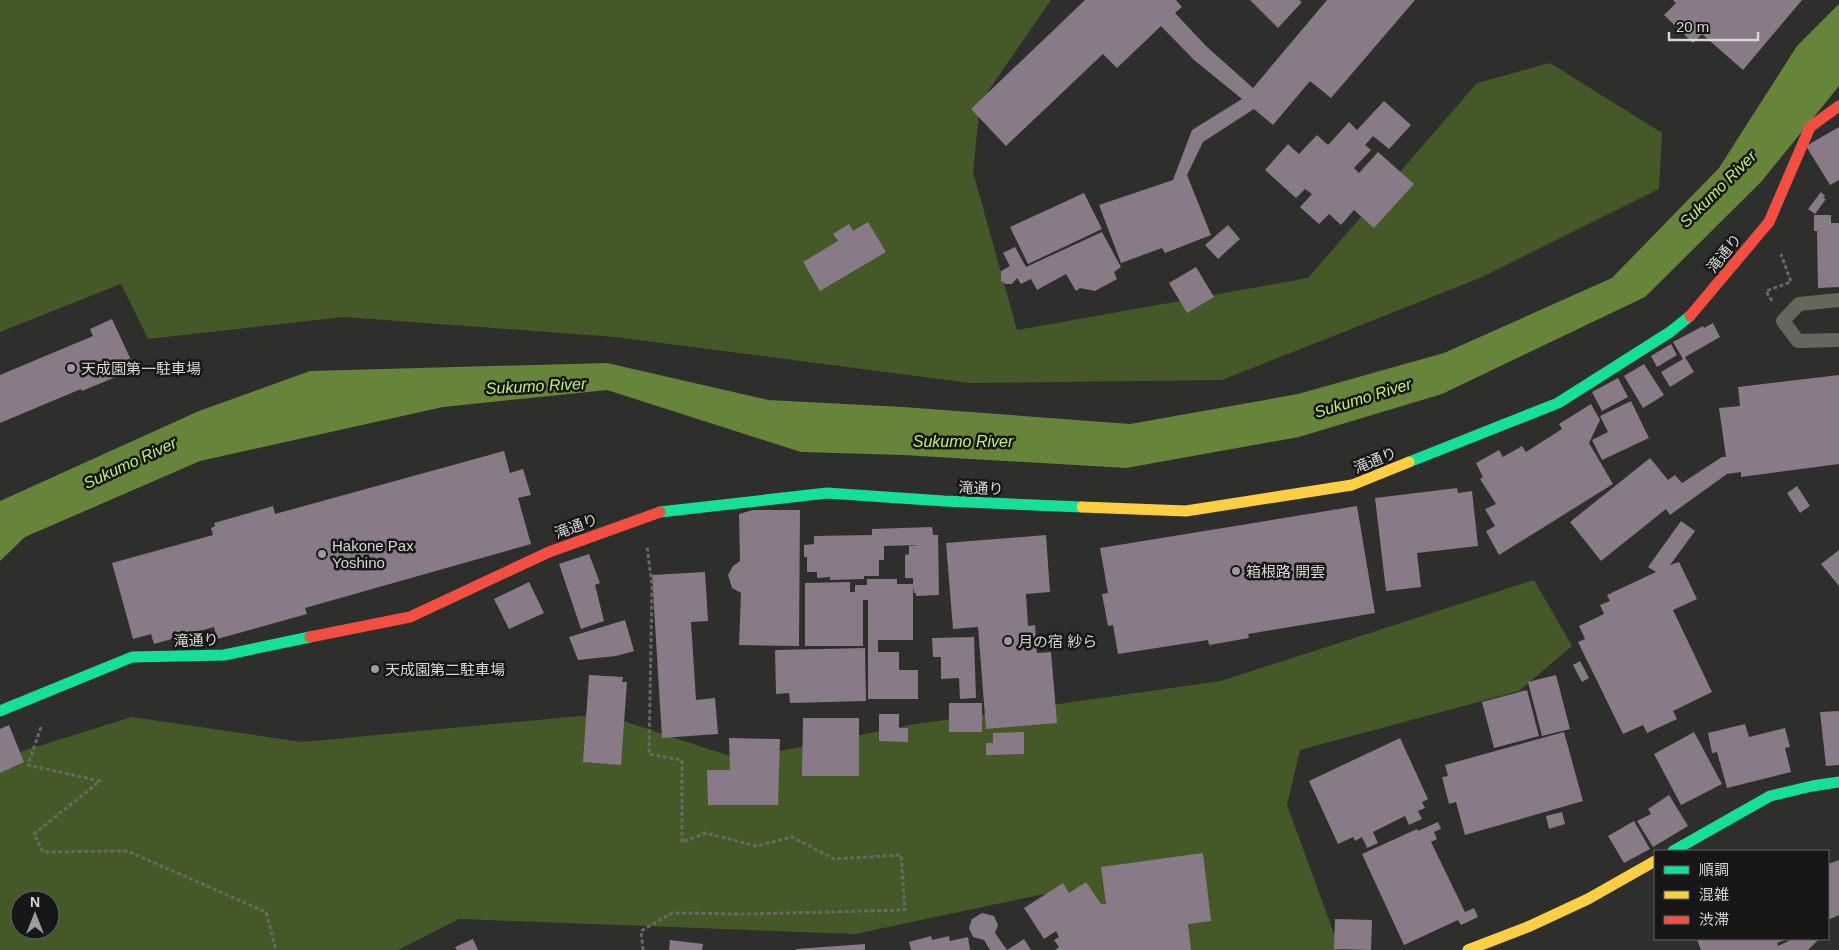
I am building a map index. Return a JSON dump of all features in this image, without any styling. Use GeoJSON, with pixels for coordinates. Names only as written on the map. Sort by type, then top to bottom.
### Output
{"type":"FeatureCollection","features":[{"type":"Feature","properties":{"kind":"street","name":"滝通り"},"geometry":{"type":"LineString","coordinates":[[0,711],[132,657],[224,655],[410,617],[549,552],[659,512],[827,493],[944,501],[1186,511],[1352,485],[1558,403],[1670,332],[1694,314],[1769,222],[1810,127],[1839,106]]}},
{"type":"Feature","properties":{"kind":"street"},"geometry":{"type":"LineString","coordinates":[[1675,850],[1770,796],[1839,782]]}},
{"type":"Feature","properties":{"kind":"street"},"geometry":{"type":"LineString","coordinates":[[1468,950],[1530,926],[1588,899],[1654,862]]}},
{"type":"Feature","properties":{"kind":"lane"},"geometry":{"type":"LineString","coordinates":[[1839,300],[1800,304],[1783,321],[1798,342],[1839,340]]}},
{"type":"Feature","properties":{"kind":"path"},"geometry":{"type":"LineString","coordinates":[[1769,222],[1791,282],[1766,291],[1783,321]]}},
{"type":"Feature","properties":{"kind":"path"},"geometry":{"type":"LineString","coordinates":[[643,518],[652,585],[649,754],[682,760],[682,842],[706,833],[756,846],[792,837],[834,859],[901,855],[905,910],[750,914],[672,913],[641,931],[643,950]]}},
{"type":"Feature","properties":{"kind":"path"},"geometry":{"type":"LineString","coordinates":[[53,690],[28,765],[100,781],[34,834],[43,852],[128,851],[266,912],[276,950]]}},
{"type":"Feature","properties":{"kind":"shaded area"},"geometry":{"type":"Polygon","coordinates":[[[0,0],[1051,0],[980,103],[973,172],[1017,330],[1308,278],[1477,83],[1550,63],[1662,133],[1659,189],[1480,278],[1222,380],[970,383],[615,337],[344,317],[148,339],[121,284],[0,332],[0,0]]]}},
{"type":"Feature","properties":{"kind":"shaded area"},"geometry":{"type":"Polygon","coordinates":[[[1534,580],[1572,646],[1519,691],[1300,750],[1287,805],[1340,950],[1157,950],[1122,916],[1044,894],[855,934],[459,919],[398,950],[0,950],[0,758],[132,717],[302,742],[602,714],[739,759],[916,724],[1221,681],[1534,580]]]}},
{"type":"Feature","properties":{"kind":"water","name":"Sukumo River"},"geometry":{"type":"Polygon","coordinates":[[[1839,4],[1839,86],[1761,182],[1645,297],[1442,394],[1299,437],[1126,468],[903,455],[801,452],[607,390],[443,407],[200,461],[25,537],[0,561],[0,501],[199,411],[310,371],[607,363],[768,400],[903,407],[1130,424],[1298,394],[1444,353],[1612,278],[1719,168],[1797,46],[1839,4]]]}},
{"type":"Feature","properties":{"kind":"building"},"geometry":{"type":"Polygon","coordinates":[[[1085,0],[1176,0],[1182,7],[1175,13],[1206,46],[1253,88],[1327,0],[1415,0],[1331,98],[1310,81],[1273,125],[1254,109],[1203,142],[1187,175],[1211,235],[1165,253],[1162,248],[1121,263],[1099,205],[1173,180],[1192,130],[1242,99],[1194,60],[1161,26],[1117,68],[1103,54],[1006,146],[971,109],[1085,0]]]}},
{"type":"Feature","properties":{"kind":"building"},"geometry":{"type":"Polygon","coordinates":[[[1250,0],[1299,0],[1302,2],[1278,28],[1250,0]]]}},
{"type":"Feature","properties":{"kind":"building"},"geometry":{"type":"Polygon","coordinates":[[[1673,0],[1802,0],[1743,70],[1702,34],[1693,43],[1664,15],[1676,3],[1673,0]]]}},
{"type":"Feature","properties":{"kind":"building"},"geometry":{"type":"Polygon","coordinates":[[[1384,101],[1411,125],[1389,149],[1373,136],[1365,145],[1371,150],[1354,168],[1359,173],[1378,152],[1414,184],[1374,228],[1354,210],[1341,225],[1329,214],[1319,224],[1300,207],[1312,194],[1305,189],[1296,198],[1265,170],[1288,144],[1299,154],[1317,135],[1328,145],[1349,122],[1357,130],[1384,101]]]}},
{"type":"Feature","properties":{"kind":"building"},"geometry":{"type":"Polygon","coordinates":[[[1839,127],[1839,180],[1830,185],[1806,146],[1839,127]]]}},
{"type":"Feature","properties":{"kind":"building"},"geometry":{"type":"Polygon","coordinates":[[[1821,192],[1825,196],[1823,198],[1826,199],[1815,214],[1808,209],[1821,192]]]}},
{"type":"Feature","properties":{"kind":"building"},"geometry":{"type":"Polygon","coordinates":[[[1084,193],[1102,229],[1028,264],[1010,227],[1084,193]]]}},
{"type":"Feature","properties":{"kind":"building"},"geometry":{"type":"Polygon","coordinates":[[[1814,215],[1831,215],[1831,223],[1839,223],[1839,287],[1818,288],[1817,231],[1814,231],[1814,215]]]}},
{"type":"Feature","properties":{"kind":"building"},"geometry":{"type":"Polygon","coordinates":[[[868,222],[886,252],[820,291],[803,262],[838,241],[833,234],[849,224],[853,231],[868,222]]]}},
{"type":"Feature","properties":{"kind":"building"},"geometry":{"type":"Polygon","coordinates":[[[1228,225],[1240,239],[1218,259],[1205,245],[1228,225]]]}},
{"type":"Feature","properties":{"kind":"building"},"geometry":{"type":"Polygon","coordinates":[[[1102,232],[1121,267],[1114,272],[1117,279],[1095,291],[1080,288],[1076,291],[1066,274],[1037,290],[1031,279],[1021,284],[1017,278],[1012,284],[1006,284],[1001,281],[1001,271],[1010,266],[1003,253],[1015,247],[1026,267],[1102,232]]]}},
{"type":"Feature","properties":{"kind":"building"},"geometry":{"type":"Polygon","coordinates":[[[1196,267],[1214,297],[1187,313],[1169,283],[1196,267]]]}},
{"type":"Feature","properties":{"kind":"building","name":"天成園第一駐車場"},"geometry":{"type":"Polygon","coordinates":[[[112,319],[131,360],[122,364],[128,372],[82,391],[81,389],[0,423],[0,375],[93,336],[90,329],[112,319]]]}},
{"type":"Feature","properties":{"kind":"building"},"geometry":{"type":"Polygon","coordinates":[[[1713,323],[1720,337],[1685,357],[1694,372],[1670,387],[1661,372],[1683,359],[1673,342],[1703,326],[1704,328],[1713,323]]]}},
{"type":"Feature","properties":{"kind":"building"},"geometry":{"type":"Polygon","coordinates":[[[1671,344],[1677,355],[1657,367],[1651,356],[1671,344]]]}},
{"type":"Feature","properties":{"kind":"building"},"geometry":{"type":"Polygon","coordinates":[[[1644,364],[1664,395],[1643,408],[1624,376],[1644,364]]]}},
{"type":"Feature","properties":{"kind":"building"},"geometry":{"type":"Polygon","coordinates":[[[1839,375],[1839,464],[1741,477],[1741,472],[1727,474],[1670,515],[1666,509],[1601,561],[1570,522],[1650,458],[1668,480],[1675,475],[1682,483],[1722,457],[1726,457],[1719,408],[1740,406],[1738,387],[1839,375]]]}},
{"type":"Feature","properties":{"kind":"building"},"geometry":{"type":"Polygon","coordinates":[[[1618,378],[1628,397],[1602,411],[1592,392],[1618,378]]]}},
{"type":"Feature","properties":{"kind":"building"},"geometry":{"type":"Polygon","coordinates":[[[1631,401],[1649,438],[1602,460],[1592,440],[1608,432],[1600,416],[1631,401]]]}},
{"type":"Feature","properties":{"kind":"building"},"geometry":{"type":"Polygon","coordinates":[[[1591,404],[1600,420],[1589,443],[1613,484],[1499,555],[1486,531],[1495,526],[1485,509],[1496,504],[1480,479],[1483,477],[1476,463],[1499,450],[1503,457],[1522,446],[1526,452],[1562,429],[1559,424],[1591,404]]]}},
{"type":"Feature","properties":{"kind":"building","name":"Hakone Pax Yoshino"},"geometry":{"type":"Polygon","coordinates":[[[504,451],[510,473],[523,469],[531,495],[518,498],[531,544],[305,608],[307,614],[217,639],[214,627],[154,644],[151,634],[133,639],[112,563],[213,535],[211,528],[215,526],[214,523],[273,506],[275,514],[504,451]]]}},
{"type":"Feature","properties":{"kind":"building"},"geometry":{"type":"Polygon","coordinates":[[[1797,486],[1810,506],[1800,513],[1787,493],[1797,486]]]}},
{"type":"Feature","properties":{"kind":"building"},"geometry":{"type":"Polygon","coordinates":[[[1457,488],[1458,493],[1472,491],[1478,546],[1417,553],[1421,587],[1386,591],[1375,498],[1457,488]]]}},
{"type":"Feature","properties":{"kind":"building","name":"箱根路 開雲"},"geometry":{"type":"Polygon","coordinates":[[[1357,506],[1375,613],[1248,634],[1249,638],[1209,645],[1208,640],[1118,654],[1113,625],[1108,626],[1102,594],[1108,593],[1100,548],[1357,506]]]}},
{"type":"Feature","properties":{"kind":"building"},"geometry":{"type":"Polygon","coordinates":[[[753,510],[800,510],[799,646],[739,645],[741,593],[732,588],[728,575],[733,566],[740,561],[739,514],[753,510]]]}},
{"type":"Feature","properties":{"kind":"building"},"geometry":{"type":"Polygon","coordinates":[[[1681,521],[1695,531],[1670,565],[1679,562],[1697,599],[1673,610],[1712,692],[1673,711],[1677,719],[1647,733],[1643,725],[1623,734],[1578,642],[1585,639],[1579,626],[1604,614],[1600,605],[1610,601],[1607,595],[1656,572],[1648,567],[1681,521]]]}},
{"type":"Feature","properties":{"kind":"building"},"geometry":{"type":"Polygon","coordinates":[[[932,527],[933,535],[938,535],[939,595],[916,596],[913,586],[913,640],[878,640],[878,652],[899,652],[899,670],[918,670],[918,699],[868,699],[868,600],[863,600],[863,646],[805,646],[805,583],[850,582],[850,592],[855,592],[855,585],[867,585],[867,579],[897,579],[897,584],[913,584],[913,578],[905,578],[905,555],[909,554],[909,546],[919,545],[884,546],[884,560],[879,560],[879,576],[864,576],[864,579],[830,580],[830,577],[817,578],[817,572],[807,572],[807,557],[804,557],[804,545],[814,544],[814,536],[872,535],[872,529],[932,527]]]}},
{"type":"Feature","properties":{"kind":"building","name":"月の宿 紗ら"},"geometry":{"type":"Polygon","coordinates":[[[1046,535],[1050,592],[1026,594],[1028,626],[1035,625],[1037,653],[1051,652],[1057,723],[986,729],[978,627],[953,629],[946,543],[1046,535]]]}},
{"type":"Feature","properties":{"kind":"building"},"geometry":{"type":"Polygon","coordinates":[[[1839,550],[1839,586],[1821,564],[1839,550]]]}},
{"type":"Feature","properties":{"kind":"building"},"geometry":{"type":"Polygon","coordinates":[[[589,554],[600,583],[595,585],[604,621],[581,629],[559,564],[589,554]]]}},
{"type":"Feature","properties":{"kind":"building"},"geometry":{"type":"Polygon","coordinates":[[[705,572],[708,621],[691,622],[696,700],[715,698],[718,734],[662,738],[652,575],[705,572]]]}},
{"type":"Feature","properties":{"kind":"building"},"geometry":{"type":"Polygon","coordinates":[[[529,582],[544,613],[509,629],[494,599],[529,582]]]}},
{"type":"Feature","properties":{"kind":"building"},"geometry":{"type":"Polygon","coordinates":[[[625,620],[634,651],[616,656],[578,660],[569,637],[625,620]]]}},
{"type":"Feature","properties":{"kind":"building"},"geometry":{"type":"Polygon","coordinates":[[[974,637],[976,698],[960,699],[959,678],[941,679],[941,657],[933,657],[932,638],[974,637]]]}},
{"type":"Feature","properties":{"kind":"building"},"geometry":{"type":"Polygon","coordinates":[[[865,648],[866,701],[790,703],[789,693],[776,694],[775,650],[865,648]]]}},
{"type":"Feature","properties":{"kind":"building"},"geometry":{"type":"Polygon","coordinates":[[[1580,661],[1589,678],[1582,682],[1573,665],[1580,661]]]}},
{"type":"Feature","properties":{"kind":"building"},"geometry":{"type":"Polygon","coordinates":[[[589,675],[623,677],[622,682],[627,682],[621,765],[583,762],[589,675]]]}},
{"type":"Feature","properties":{"kind":"building"},"geometry":{"type":"Polygon","coordinates":[[[1556,675],[1570,729],[1542,736],[1528,682],[1556,675]]]}},
{"type":"Feature","properties":{"kind":"building"},"geometry":{"type":"Polygon","coordinates":[[[1527,690],[1539,736],[1494,748],[1482,702],[1527,690]]]}},
{"type":"Feature","properties":{"kind":"building"},"geometry":{"type":"Polygon","coordinates":[[[949,703],[982,703],[982,732],[949,732],[949,703]]]}},
{"type":"Feature","properties":{"kind":"building"},"geometry":{"type":"Polygon","coordinates":[[[1839,711],[1839,765],[1826,766],[1820,712],[1839,711]]]}},
{"type":"Feature","properties":{"kind":"building"},"geometry":{"type":"Polygon","coordinates":[[[879,714],[899,714],[899,728],[908,728],[908,742],[879,741],[879,714]]]}},
{"type":"Feature","properties":{"kind":"building"},"geometry":{"type":"Polygon","coordinates":[[[803,718],[859,718],[859,776],[802,776],[803,718]]]}},
{"type":"Feature","properties":{"kind":"building"},"geometry":{"type":"Polygon","coordinates":[[[1745,724],[1749,737],[1785,728],[1790,747],[1785,748],[1791,772],[1727,788],[1717,752],[1712,753],[1708,733],[1745,724]]]}},
{"type":"Feature","properties":{"kind":"building"},"geometry":{"type":"Polygon","coordinates":[[[9,725],[24,762],[0,773],[0,729],[9,725]]]}},
{"type":"Feature","properties":{"kind":"building"},"geometry":{"type":"Polygon","coordinates":[[[1024,732],[1024,754],[986,755],[986,743],[993,743],[993,733],[1024,732]]]}},
{"type":"Feature","properties":{"kind":"building"},"geometry":{"type":"Polygon","coordinates":[[[1564,732],[1583,801],[1465,835],[1456,802],[1449,804],[1442,777],[1448,776],[1445,765],[1564,732]]]}},
{"type":"Feature","properties":{"kind":"building"},"geometry":{"type":"Polygon","coordinates":[[[1694,732],[1722,784],[1681,805],[1654,754],[1694,732]]]}},
{"type":"Feature","properties":{"kind":"building"},"geometry":{"type":"Polygon","coordinates":[[[729,738],[780,739],[778,805],[708,805],[707,770],[730,770],[729,738]]]}},
{"type":"Feature","properties":{"kind":"building"},"geometry":{"type":"Polygon","coordinates":[[[1400,738],[1428,799],[1422,802],[1425,808],[1418,811],[1422,819],[1409,825],[1405,816],[1373,832],[1378,843],[1367,848],[1362,837],[1355,841],[1353,837],[1338,844],[1309,781],[1400,738]]]}},
{"type":"Feature","properties":{"kind":"building"},"geometry":{"type":"Polygon","coordinates":[[[1669,795],[1688,826],[1653,847],[1637,821],[1651,814],[1648,809],[1669,795]]]}},
{"type":"Feature","properties":{"kind":"building"},"geometry":{"type":"Polygon","coordinates":[[[1562,812],[1565,824],[1549,829],[1546,816],[1562,812]]]}},
{"type":"Feature","properties":{"kind":"building"},"geometry":{"type":"Polygon","coordinates":[[[1634,821],[1650,849],[1624,863],[1608,836],[1634,821]]]}},
{"type":"Feature","properties":{"kind":"building"},"geometry":{"type":"Polygon","coordinates":[[[1438,822],[1441,829],[1434,832],[1437,839],[1431,842],[1465,912],[1474,908],[1478,917],[1461,925],[1458,920],[1404,945],[1362,854],[1417,829],[1418,831],[1438,822]]]}},
{"type":"Feature","properties":{"kind":"building"},"geometry":{"type":"Polygon","coordinates":[[[1203,853],[1211,921],[1188,924],[1191,950],[1055,950],[1059,947],[1054,940],[1059,937],[1056,931],[1044,939],[1024,908],[1063,883],[1069,893],[1086,882],[1101,904],[1106,904],[1101,867],[1203,853]]]}},
{"type":"Feature","properties":{"kind":"building"},"geometry":{"type":"Polygon","coordinates":[[[1839,860],[1839,915],[1829,920],[1829,864],[1839,860]]]}},
{"type":"Feature","properties":{"kind":"building"},"geometry":{"type":"Polygon","coordinates":[[[982,913],[994,916],[998,925],[995,933],[1007,950],[990,950],[984,940],[973,937],[969,928],[972,919],[982,913]]]}},
{"type":"Feature","properties":{"kind":"building"},"geometry":{"type":"Polygon","coordinates":[[[1335,919],[1372,920],[1371,950],[1334,949],[1335,919]]]}},
{"type":"Feature","properties":{"kind":"building"},"geometry":{"type":"Polygon","coordinates":[[[931,936],[932,940],[949,936],[950,941],[968,937],[970,950],[911,950],[909,942],[931,936]]]}},
{"type":"Feature","properties":{"kind":"building"},"geometry":{"type":"Polygon","coordinates":[[[473,939],[478,950],[457,950],[455,947],[473,939]]]}},
{"type":"Feature","properties":{"kind":"building"},"geometry":{"type":"Polygon","coordinates":[[[1024,939],[1031,950],[1007,950],[1024,939]]]}},
{"type":"Feature","properties":{"kind":"building"},"geometry":{"type":"Polygon","coordinates":[[[670,940],[703,944],[702,950],[669,950],[670,940]]]}},
{"type":"Feature","properties":{"kind":"building"},"geometry":{"type":"Polygon","coordinates":[[[1697,940],[1784,940],[1777,943],[1778,946],[1791,940],[1818,940],[1808,950],[1701,950],[1697,940]]]}},
{"type":"Feature","properties":{"kind":"building"},"geometry":{"type":"Polygon","coordinates":[[[865,944],[865,950],[796,950],[796,949],[865,944]]]}},
{"type":"Feature","properties":{"kind":"traffic: fast"},"geometry":{"type":"LineString","coordinates":[[1409,462],[1558,403],[1670,332],[1690,316]]}},
{"type":"Feature","properties":{"kind":"traffic: fast"},"geometry":{"type":"LineString","coordinates":[[660,512],[827,493],[944,501],[1082,507]]}},
{"type":"Feature","properties":{"kind":"traffic: fast"},"geometry":{"type":"LineString","coordinates":[[0,711],[132,657],[224,655],[310,637]]}},
{"type":"Feature","properties":{"kind":"traffic: fast"},"geometry":{"type":"LineString","coordinates":[[1675,850],[1770,796],[1839,782]]}},
{"type":"Feature","properties":{"kind":"traffic: slow"},"geometry":{"type":"LineString","coordinates":[[1082,507],[1186,511],[1352,485],[1409,462]]}},
{"type":"Feature","properties":{"kind":"traffic: slow"},"geometry":{"type":"LineString","coordinates":[[1468,950],[1530,926],[1588,899],[1654,862]]}},
{"type":"Feature","properties":{"kind":"traffic: jam"},"geometry":{"type":"LineString","coordinates":[[1690,316],[1769,222],[1810,127],[1839,106]]}},
{"type":"Feature","properties":{"kind":"traffic: jam"},"geometry":{"type":"LineString","coordinates":[[310,637],[410,617],[549,552],[660,512]]}},
{"type":"Feature","properties":{"kind":"place","name":"天成園第一駐車場"},"geometry":{"type":"Point","coordinates":[71,368]}},
{"type":"Feature","properties":{"kind":"place","name":"Hakone Pax Yoshino"},"geometry":{"type":"Point","coordinates":[322,554]}},
{"type":"Feature","properties":{"kind":"place","name":"箱根路 開雲"},"geometry":{"type":"Point","coordinates":[1236,571]}},
{"type":"Feature","properties":{"kind":"place","name":"月の宿 紗ら"},"geometry":{"type":"Point","coordinates":[1008,641]}},
{"type":"Feature","properties":{"kind":"place","name":"天成園第二駐車場"},"geometry":{"type":"Point","coordinates":[375,669]}}]}
